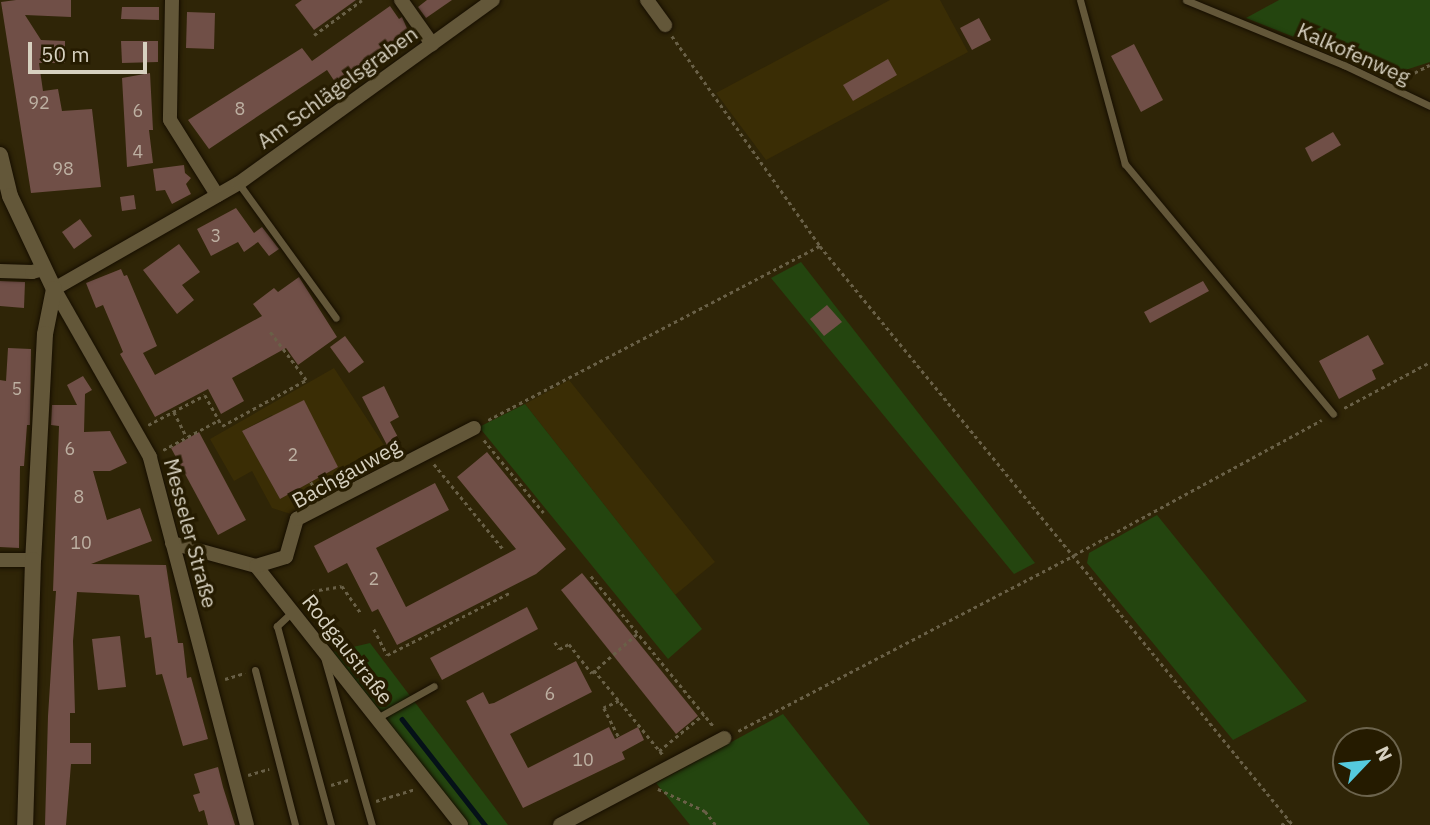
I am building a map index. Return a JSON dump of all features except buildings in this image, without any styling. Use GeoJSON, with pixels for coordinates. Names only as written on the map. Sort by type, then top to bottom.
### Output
{"type":"FeatureCollection","features":[{"type":"Feature","properties":{"kind":"street"},"geometry":{"type":"LineString","coordinates":[[172,0],[170,120],[217,195]]}},
{"type":"Feature","properties":{"kind":"street"},"geometry":{"type":"LineString","coordinates":[[401,0],[432,44]]}},
{"type":"Feature","properties":{"kind":"street","name":"Am Schlägelsgraben"},"geometry":{"type":"LineString","coordinates":[[54,289],[239,183],[493,0]]}},
{"type":"Feature","properties":{"kind":"street"},"geometry":{"type":"LineString","coordinates":[[647,0],[664,25]]}},
{"type":"Feature","properties":{"kind":"street","name":"Messeler Straße"},"geometry":{"type":"LineString","coordinates":[[0,155],[10,196],[43,269],[150,457],[247,825]]}},
{"type":"Feature","properties":{"kind":"street"},"geometry":{"type":"LineString","coordinates":[[0,271],[32,272],[43,269]]}},
{"type":"Feature","properties":{"kind":"street"},"geometry":{"type":"LineString","coordinates":[[25,825],[33,560],[45,334],[54,289]]}},
{"type":"Feature","properties":{"kind":"street","name":"Bachgauweg"},"geometry":{"type":"LineString","coordinates":[[256,566],[286,557],[298,519],[474,428]]}},
{"type":"Feature","properties":{"kind":"street"},"geometry":{"type":"LineString","coordinates":[[172,543],[256,566]]}},
{"type":"Feature","properties":{"kind":"street"},"geometry":{"type":"LineString","coordinates":[[0,560],[33,560]]}},
{"type":"Feature","properties":{"kind":"street","name":"Rodgaustraße"},"geometry":{"type":"LineString","coordinates":[[256,566],[461,825]]}},
{"type":"Feature","properties":{"kind":"street"},"geometry":{"type":"LineString","coordinates":[[561,825],[724,738]]}},
{"type":"Feature","properties":{"kind":"lane"},"geometry":{"type":"LineString","coordinates":[[1080,0],[1125,164],[1333,414]]}},
{"type":"Feature","properties":{"kind":"lane","name":"Kalkofenweg"},"geometry":{"type":"LineString","coordinates":[[1186,0],[1344,65],[1430,106]]}},
{"type":"Feature","properties":{"kind":"lane"},"geometry":{"type":"LineString","coordinates":[[239,183],[336,317]]}},
{"type":"Feature","properties":{"kind":"lane"},"geometry":{"type":"LineString","coordinates":[[292,612],[277,626],[331,825]]}},
{"type":"Feature","properties":{"kind":"lane"},"geometry":{"type":"LineString","coordinates":[[322,650],[372,825]]}},
{"type":"Feature","properties":{"kind":"lane"},"geometry":{"type":"LineString","coordinates":[[255,670],[295,825]]}},
{"type":"Feature","properties":{"kind":"lane"},"geometry":{"type":"LineString","coordinates":[[376,718],[434,686]]}},
{"type":"Feature","properties":{"kind":"path"},"geometry":{"type":"LineString","coordinates":[[314,35],[362,0]]}},
{"type":"Feature","properties":{"kind":"path"},"geometry":{"type":"LineString","coordinates":[[664,25],[820,246],[1293,825]]}},
{"type":"Feature","properties":{"kind":"path"},"geometry":{"type":"LineString","coordinates":[[1395,90],[1404,77],[1430,65]]}},
{"type":"Feature","properties":{"kind":"path"},"geometry":{"type":"LineString","coordinates":[[544,513],[474,428],[820,246]]}},
{"type":"Feature","properties":{"kind":"path"},"geometry":{"type":"LineString","coordinates":[[136,432],[202,394],[205,394],[222,426],[306,380],[270,332]]}},
{"type":"Feature","properties":{"kind":"path"},"geometry":{"type":"LineString","coordinates":[[591,576],[724,738],[1074,555],[1430,362]]}},
{"type":"Feature","properties":{"kind":"path"},"geometry":{"type":"LineString","coordinates":[[173,411],[187,437]]}},
{"type":"Feature","properties":{"kind":"path"},"geometry":{"type":"LineString","coordinates":[[150,457],[219,420]]}},
{"type":"Feature","properties":{"kind":"path"},"geometry":{"type":"LineString","coordinates":[[425,453],[503,549]]}},
{"type":"Feature","properties":{"kind":"path"},"geometry":{"type":"LineString","coordinates":[[312,592],[342,586],[360,612]]}},
{"type":"Feature","properties":{"kind":"path"},"geometry":{"type":"LineString","coordinates":[[374,629],[387,655],[509,593]]}},
{"type":"Feature","properties":{"kind":"path"},"geometry":{"type":"LineString","coordinates":[[555,642],[559,649],[569,644],[592,673],[638,633]]}},
{"type":"Feature","properties":{"kind":"path"},"geometry":{"type":"LineString","coordinates":[[209,684],[255,670]]}},
{"type":"Feature","properties":{"kind":"path"},"geometry":{"type":"LineString","coordinates":[[594,670],[671,766]]}},
{"type":"Feature","properties":{"kind":"path"},"geometry":{"type":"LineString","coordinates":[[619,701],[604,708],[619,737]]}},
{"type":"Feature","properties":{"kind":"path"},"geometry":{"type":"LineString","coordinates":[[659,751],[704,714]]}},
{"type":"Feature","properties":{"kind":"path"},"geometry":{"type":"LineString","coordinates":[[321,788],[358,778]]}},
{"type":"Feature","properties":{"kind":"path"},"geometry":{"type":"LineString","coordinates":[[642,782],[705,811],[716,825]]}},
{"type":"Feature","properties":{"kind":"path"},"geometry":{"type":"LineString","coordinates":[[366,804],[429,785]]}},
{"type":"Feature","properties":{"kind":"path"},"geometry":{"type":"LineString","coordinates":[[1281,825],[1289,820]]}},
{"type":"Feature","properties":{"kind":"shaded area"},"geometry":{"type":"Polygon","coordinates":[[[890,0],[940,0],[968,52],[766,160],[716,93],[890,0]]]}},
{"type":"Feature","properties":{"kind":"shaded area"},"geometry":{"type":"Polygon","coordinates":[[[334,368],[395,462],[294,515],[272,508],[252,471],[234,481],[210,439],[334,368]],[[272,415],[242,431],[280,499],[338,467],[288,443],[272,415]]]}},
{"type":"Feature","properties":{"kind":"shaded area"},"geometry":{"type":"Polygon","coordinates":[[[569,380],[715,562],[675,595],[525,404],[569,380]]]}},
{"type":"Feature","properties":{"kind":"green space"},"geometry":{"type":"Polygon","coordinates":[[[1279,0],[1430,0],[1430,62],[1390,75],[1246,18],[1279,0]]]}},
{"type":"Feature","properties":{"kind":"green space"},"geometry":{"type":"Polygon","coordinates":[[[801,262],[1035,563],[1014,574],[771,278],[801,262]]]}},
{"type":"Feature","properties":{"kind":"green space"},"geometry":{"type":"Polygon","coordinates":[[[525,404],[702,629],[668,659],[479,427],[525,404]]]}},
{"type":"Feature","properties":{"kind":"green space"},"geometry":{"type":"Polygon","coordinates":[[[1157,515],[1307,701],[1233,740],[1087,563],[1089,553],[1157,515]]]}},
{"type":"Feature","properties":{"kind":"green space"},"geometry":{"type":"Polygon","coordinates":[[[370,643],[508,825],[468,825],[332,652],[370,643]]]}},
{"type":"Feature","properties":{"kind":"green space"},"geometry":{"type":"Polygon","coordinates":[[[783,714],[870,825],[690,825],[656,783],[783,714]]]}},
{"type":"Feature","properties":{"kind":"waterway"},"geometry":{"type":"LineString","coordinates":[[363,670],[386,698]]}},
{"type":"Feature","properties":{"kind":"waterway"},"geometry":{"type":"LineString","coordinates":[[402,719],[485,825]]}}]}
